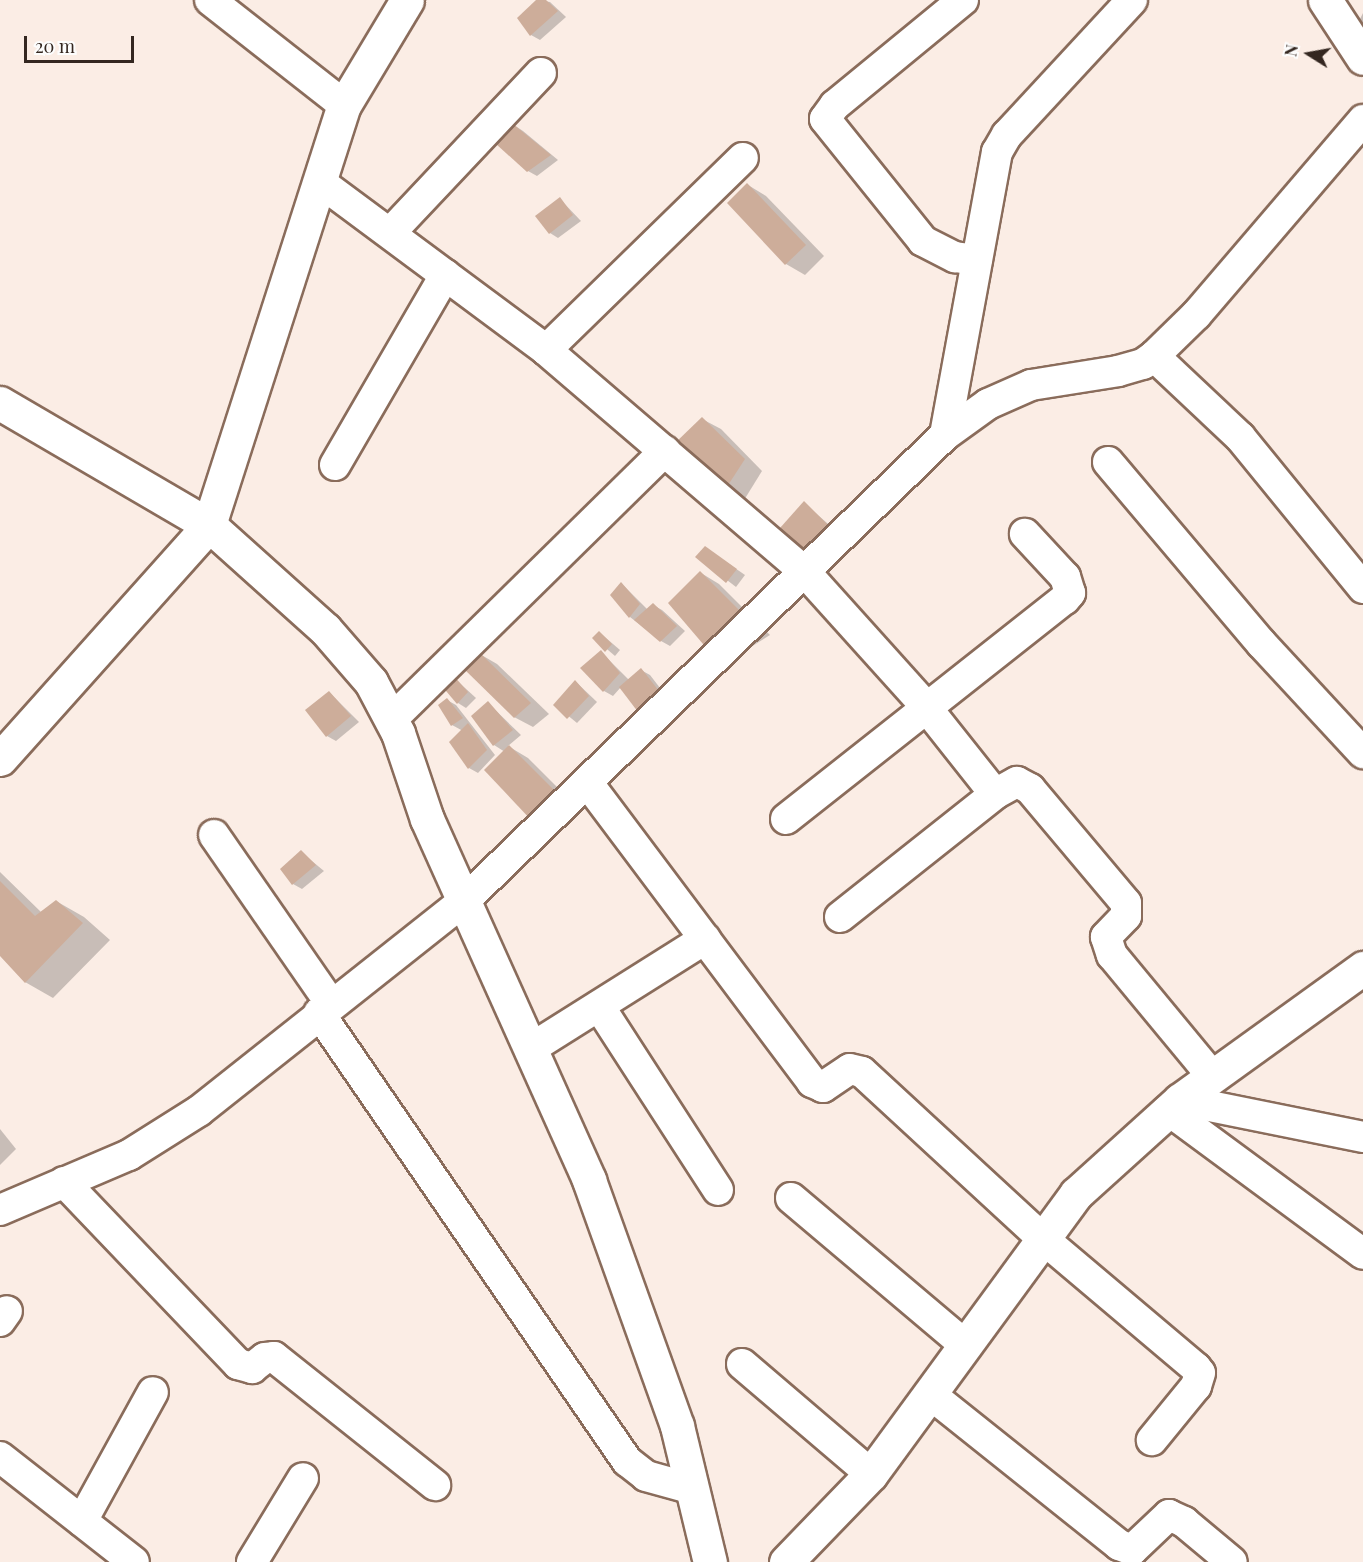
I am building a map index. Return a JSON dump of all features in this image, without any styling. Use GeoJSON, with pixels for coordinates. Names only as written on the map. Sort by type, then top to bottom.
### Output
{"type":"FeatureCollection","features":[{"type":"Feature","properties":{"kind":"street"},"geometry":{"type":"LineString","coordinates":[[210,0],[344,105]]}},
{"type":"Feature","properties":{"kind":"street"},"geometry":{"type":"LineString","coordinates":[[0,759],[209,525],[344,105],[407,0]]}},
{"type":"Feature","properties":{"kind":"street"},"geometry":{"type":"LineString","coordinates":[[963,0],[835,105],[825,119],[922,241],[955,257],[977,260]]}},
{"type":"Feature","properties":{"kind":"street"},"geometry":{"type":"LineString","coordinates":[[945,435],[998,152],[1006,135],[1132,0]]}},
{"type":"Feature","properties":{"kind":"street"},"geometry":{"type":"LineString","coordinates":[[1325,0],[1363,58]]}},
{"type":"Feature","properties":{"kind":"street"},"geometry":{"type":"LineString","coordinates":[[390,233],[541,73]]}},
{"type":"Feature","properties":{"kind":"street"},"geometry":{"type":"LineString","coordinates":[[0,1210],[129,1155],[199,1111],[325,1008],[463,902],[945,435],[988,405],[1030,385],[1118,372],[1143,364],[1154,356],[1196,315],[1363,120]]}},
{"type":"Feature","properties":{"kind":"street"},"geometry":{"type":"LineString","coordinates":[[546,350],[743,158]]}},
{"type":"Feature","properties":{"kind":"street"},"geometry":{"type":"LineString","coordinates":[[320,182],[546,350],[805,572],[928,710],[995,794]]}},
{"type":"Feature","properties":{"kind":"street"},"geometry":{"type":"LineString","coordinates":[[335,465],[446,275]]}},
{"type":"Feature","properties":{"kind":"street"},"geometry":{"type":"LineString","coordinates":[[1154,356],[1240,436],[1363,588]]}},
{"type":"Feature","properties":{"kind":"street"},"geometry":{"type":"LineString","coordinates":[[0,403],[209,525],[325,629],[371,682],[391,720],[427,819],[463,902],[589,1180],[676,1426],[710,1562]]}},
{"type":"Feature","properties":{"kind":"street"},"geometry":{"type":"LineString","coordinates":[[391,720],[665,452]]}},
{"type":"Feature","properties":{"kind":"street"},"geometry":{"type":"LineString","coordinates":[[1108,462],[1262,644],[1363,753]]}},
{"type":"Feature","properties":{"kind":"street"},"geometry":{"type":"LineString","coordinates":[[786,819],[928,710],[1070,593],[1065,577],[1025,534]]}},
{"type":"Feature","properties":{"kind":"street"},"geometry":{"type":"LineString","coordinates":[[587,782],[812,1082],[823,1087],[850,1069],[862,1072],[1041,1237],[1200,1372],[1196,1386],[1152,1440]]}},
{"type":"Feature","properties":{"kind":"street"},"geometry":{"type":"LineString","coordinates":[[840,916],[1010,783],[1024,783],[1126,903],[1125,916],[1106,938],[1112,955],[1212,1076]]}},
{"type":"Feature","properties":{"kind":"street"},"geometry":{"type":"LineString","coordinates":[[214,835],[325,1008],[627,1461],[646,1476],[693,1489]]}},
{"type":"Feature","properties":{"kind":"street"},"geometry":{"type":"LineString","coordinates":[[530,1049],[705,939]]}},
{"type":"Feature","properties":{"kind":"street"},"geometry":{"type":"LineString","coordinates":[[786,1562],[871,1474],[966,1346],[1041,1237],[1076,1194],[1174,1105],[1363,968]]}},
{"type":"Feature","properties":{"kind":"street"},"geometry":{"type":"LineString","coordinates":[[599,1006],[718,1190]]}},
{"type":"Feature","properties":{"kind":"street"},"geometry":{"type":"LineString","coordinates":[[1174,1105],[1363,1137]]}},
{"type":"Feature","properties":{"kind":"street"},"geometry":{"type":"LineString","coordinates":[[1174,1105],[1363,1254]]}},
{"type":"Feature","properties":{"kind":"street"},"geometry":{"type":"LineString","coordinates":[[63,1182],[238,1364],[252,1368],[265,1358],[274,1357],[435,1485]]}},
{"type":"Feature","properties":{"kind":"street"},"geometry":{"type":"LineString","coordinates":[[790,1198],[966,1346]]}},
{"type":"Feature","properties":{"kind":"street"},"geometry":{"type":"LineString","coordinates":[[742,1364],[871,1474]]}},
{"type":"Feature","properties":{"kind":"street"},"geometry":{"type":"LineString","coordinates":[[81,1521],[153,1392]]}},
{"type":"Feature","properties":{"kind":"street"},"geometry":{"type":"LineString","coordinates":[[930,1394],[1119,1545],[1132,1550],[1169,1515],[1184,1522],[1232,1562]]}},
{"type":"Feature","properties":{"kind":"street"},"geometry":{"type":"LineString","coordinates":[[0,1457],[134,1562]]}},
{"type":"Feature","properties":{"kind":"street"},"geometry":{"type":"LineString","coordinates":[[252,1562],[303,1478]]}},
{"type":"Feature","properties":{"kind":"building"},"geometry":{"type":"Polygon","coordinates":[[[536,0],[546,0],[558,11],[530,36],[517,18],[536,0]]]}},
{"type":"Feature","properties":{"kind":"building"},"geometry":{"type":"Polygon","coordinates":[[[513,124],[551,155],[527,172],[496,144],[513,124]]]}},
{"type":"Feature","properties":{"kind":"building"},"geometry":{"type":"Polygon","coordinates":[[[747,183],[806,245],[785,265],[727,203],[747,183]]]}},
{"type":"Feature","properties":{"kind":"building"},"geometry":{"type":"Polygon","coordinates":[[[560,197],[573,215],[549,234],[535,216],[560,197]]]}},
{"type":"Feature","properties":{"kind":"building"},"geometry":{"type":"Polygon","coordinates":[[[702,417],[745,459],[721,496],[673,445],[702,417]]]}},
{"type":"Feature","properties":{"kind":"building"},"geometry":{"type":"Polygon","coordinates":[[[804,501],[834,531],[808,556],[780,528],[804,501]]]}},
{"type":"Feature","properties":{"kind":"building"},"geometry":{"type":"Polygon","coordinates":[[[705,546],[737,569],[726,583],[695,557],[705,546]]]}},
{"type":"Feature","properties":{"kind":"building"},"geometry":{"type":"Polygon","coordinates":[[[700,571],[752,623],[709,651],[668,603],[700,571]]]}},
{"type":"Feature","properties":{"kind":"building"},"geometry":{"type":"Polygon","coordinates":[[[621,582],[640,604],[629,618],[610,595],[621,582]]]}},
{"type":"Feature","properties":{"kind":"building"},"geometry":{"type":"Polygon","coordinates":[[[653,603],[677,626],[660,642],[634,620],[653,603]]]}},
{"type":"Feature","properties":{"kind":"building"},"geometry":{"type":"Polygon","coordinates":[[[599,631],[612,644],[605,652],[592,638],[599,631]]]}},
{"type":"Feature","properties":{"kind":"building"},"geometry":{"type":"Polygon","coordinates":[[[601,650],[620,673],[603,692],[580,668],[601,650]]]}},
{"type":"Feature","properties":{"kind":"building"},"geometry":{"type":"Polygon","coordinates":[[[478,651],[531,703],[514,718],[463,668],[478,651]]]}},
{"type":"Feature","properties":{"kind":"building"},"geometry":{"type":"Polygon","coordinates":[[[641,668],[659,691],[638,712],[619,687],[641,668]]]}},
{"type":"Feature","properties":{"kind":"building"},"geometry":{"type":"Polygon","coordinates":[[[453,675],[468,692],[457,704],[441,685],[453,675]]]}},
{"type":"Feature","properties":{"kind":"building"},"geometry":{"type":"Polygon","coordinates":[[[575,680],[589,696],[567,719],[553,705],[575,680]]]}},
{"type":"Feature","properties":{"kind":"building"},"geometry":{"type":"Polygon","coordinates":[[[329,691],[351,716],[326,737],[305,710],[329,691]]]}},
{"type":"Feature","properties":{"kind":"building"},"geometry":{"type":"Polygon","coordinates":[[[447,698],[463,718],[451,726],[438,705],[447,698]]]}},
{"type":"Feature","properties":{"kind":"building"},"geometry":{"type":"Polygon","coordinates":[[[488,701],[513,730],[493,746],[471,716],[488,701]]]}},
{"type":"Feature","properties":{"kind":"building"},"geometry":{"type":"Polygon","coordinates":[[[468,723],[487,750],[468,769],[449,742],[468,723]]]}},
{"type":"Feature","properties":{"kind":"building"},"geometry":{"type":"Polygon","coordinates":[[[509,745],[560,796],[533,822],[484,770],[509,745]]]}},
{"type":"Feature","properties":{"kind":"building"},"geometry":{"type":"Polygon","coordinates":[[[301,850],[316,865],[292,885],[280,869],[301,850]]]}},
{"type":"Feature","properties":{"kind":"building"},"geometry":{"type":"Polygon","coordinates":[[[0,881],[35,916],[56,900],[83,923],[25,983],[0,956],[0,881]]]}}]}
